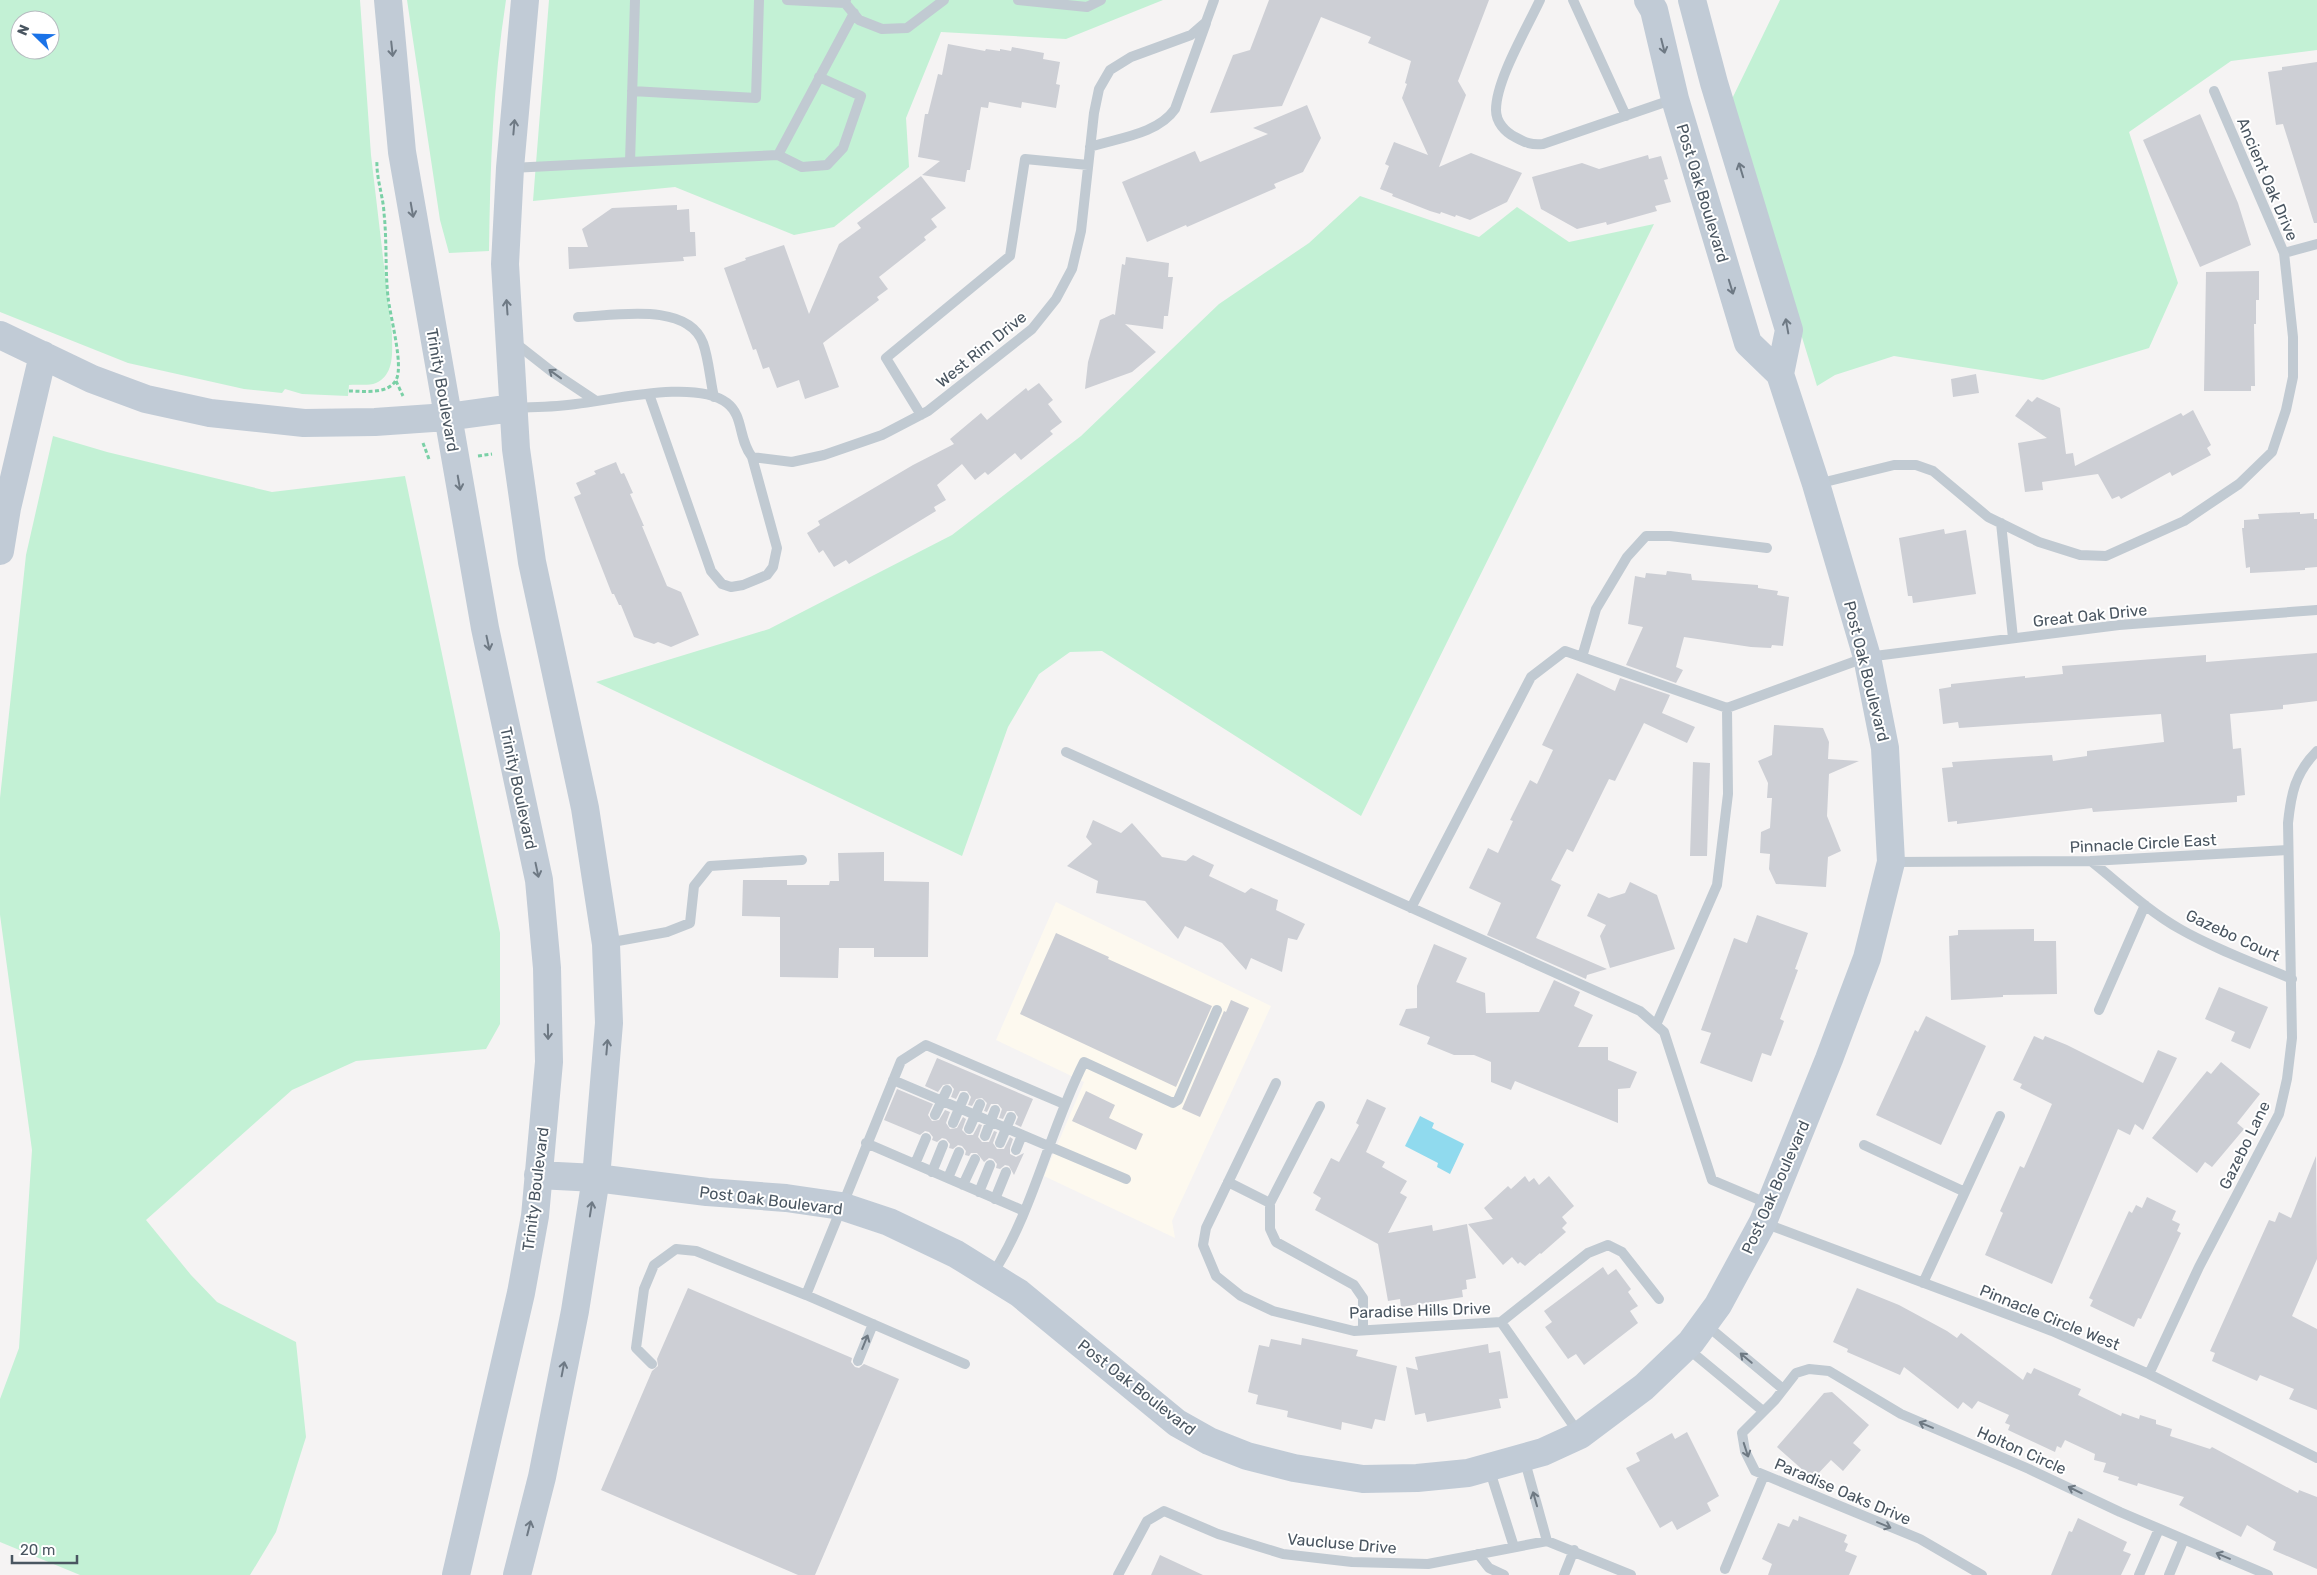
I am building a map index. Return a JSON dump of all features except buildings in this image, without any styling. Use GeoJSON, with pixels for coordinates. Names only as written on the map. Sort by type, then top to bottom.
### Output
{"type":"FeatureCollection","features":[{"type":"Feature","properties":{"kind":"street","name":"Trinity Boulevard"},"geometry":{"type":"LineString","coordinates":[[388,0],[402,152],[485,628],[539,880],[547,968],[549,1062],[534,1216],[521,1293],[456,1575]]}},
{"type":"Feature","properties":{"kind":"street"},"geometry":{"type":"LineString","coordinates":[[517,1575],[542,1477],[571,1330],[596,1178],[609,1023],[606,944],[585,808],[532,562],[516,449],[505,264],[510,168],[525,0]]}},
{"type":"Feature","properties":{"kind":"street","name":"Post Oak Boulevard"},"geometry":{"type":"LineString","coordinates":[[538,1175],[596,1178],[707,1192],[786,1198],[841,1206],[889,1222],[956,1254],[1019,1293],[1177,1423],[1209,1441],[1247,1456],[1294,1468],[1363,1479],[1417,1478],[1468,1474],[1543,1452],[1580,1436],[1644,1386],[1685,1347],[1704,1323],[1734,1277],[1767,1213],[1868,958],[1891,862],[1886,748],[1867,657],[1816,484],[1780,374],[1748,343],[1675,99],[1654,10],[1648,0]]}},
{"type":"Feature","properties":{"kind":"street","name":"Post Oak Boulevard"},"geometry":{"type":"LineString","coordinates":[[1692,0],[1714,83],[1789,330],[1780,374]]}},
{"type":"Feature","properties":{"kind":"street"},"geometry":{"type":"LineString","coordinates":[[0,335],[92,379],[146,399],[210,413],[304,423],[385,422],[447,418],[513,408]]}},
{"type":"Feature","properties":{"kind":"street"},"geometry":{"type":"LineString","coordinates":[[0,551],[43,355]]}},
{"type":"Feature","properties":{"kind":"lane"},"geometry":{"type":"LineString","coordinates":[[630,162],[635,0]]}},
{"type":"Feature","properties":{"kind":"lane"},"geometry":{"type":"LineString","coordinates":[[632,91],[756,98],[759,0]]}},
{"type":"Feature","properties":{"kind":"lane"},"geometry":{"type":"LineString","coordinates":[[787,0],[846,1],[859,20],[882,29],[906,28],[944,0]]}},
{"type":"Feature","properties":{"kind":"lane"},"geometry":{"type":"LineString","coordinates":[[1018,0],[1063,2],[1087,7],[1101,0]]}},
{"type":"Feature","properties":{"kind":"lane"},"geometry":{"type":"LineString","coordinates":[[1090,147],[1154,127],[1168,120],[1175,109],[1214,0]]}},
{"type":"Feature","properties":{"kind":"lane"},"geometry":{"type":"LineString","coordinates":[[1540,0],[1501,84],[1496,111],[1500,125],[1508,133],[1530,145],[1536,144],[1675,99]]}},
{"type":"Feature","properties":{"kind":"lane"},"geometry":{"type":"LineString","coordinates":[[1573,0],[1626,116]]}},
{"type":"Feature","properties":{"kind":"lane"},"geometry":{"type":"LineString","coordinates":[[778,155],[854,14]]}},
{"type":"Feature","properties":{"kind":"lane","name":"West Rim Drive"},"geometry":{"type":"LineString","coordinates":[[752,456],[792,462],[824,455],[882,435],[921,415],[1032,329],[1056,299],[1072,269],[1082,231],[1090,147],[1099,89],[1110,70],[1130,57],[1191,35],[1206,22]]}},
{"type":"Feature","properties":{"kind":"lane"},"geometry":{"type":"LineString","coordinates":[[510,168],[778,155],[802,167],[827,165],[843,148],[861,96],[820,77]]}},
{"type":"Feature","properties":{"kind":"lane","name":"Ancient Oak Drive"},"geometry":{"type":"LineString","coordinates":[[1816,484],[1894,465],[1916,466],[1933,471],[1988,517],[2039,542],[2080,556],[2106,556],[2184,521],[2246,477],[2272,452],[2286,410],[2293,377],[2292,337],[2284,253],[2214,90]]}},
{"type":"Feature","properties":{"kind":"lane"},"geometry":{"type":"LineString","coordinates":[[921,415],[886,358],[1010,256],[1025,159],[1088,165]]}},
{"type":"Feature","properties":{"kind":"lane"},"geometry":{"type":"LineString","coordinates":[[2284,253],[2317,244]]}},
{"type":"Feature","properties":{"kind":"lane"},"geometry":{"type":"LineString","coordinates":[[578,317],[656,314],[673,317],[694,329],[703,343],[714,397]]}},
{"type":"Feature","properties":{"kind":"lane"},"geometry":{"type":"LineString","coordinates":[[509,338],[551,371],[596,401]]}},
{"type":"Feature","properties":{"kind":"lane"},"geometry":{"type":"LineString","coordinates":[[513,408],[576,404],[649,394],[690,392],[714,397],[726,402],[737,413],[745,447],[752,456],[777,548],[773,567],[767,575],[743,585],[731,587],[722,584],[711,571],[649,394]]}},
{"type":"Feature","properties":{"kind":"lane"},"geometry":{"type":"LineString","coordinates":[[2001,523],[2013,638]]}},
{"type":"Feature","properties":{"kind":"lane"},"geometry":{"type":"LineString","coordinates":[[1582,657],[1596,609],[1627,557],[1646,536],[1670,536],[1768,548]]}},
{"type":"Feature","properties":{"kind":"lane","name":"Great Oak Drive"},"geometry":{"type":"LineString","coordinates":[[1728,708],[1867,657],[2119,625],[2317,610]]}},
{"type":"Feature","properties":{"kind":"lane"},"geometry":{"type":"LineString","coordinates":[[1066,752],[1411,908],[1640,1011],[1656,1025],[1717,885],[1728,794],[1728,708],[1565,651],[1531,677],[1411,908]]}},
{"type":"Feature","properties":{"kind":"lane"},"geometry":{"type":"LineString","coordinates":[[2288,850],[2291,793],[2305,763],[2317,751]]}},
{"type":"Feature","properties":{"kind":"lane","name":"Pinnacle Circle East"},"geometry":{"type":"LineString","coordinates":[[1891,862],[2091,861],[2288,850]]}},
{"type":"Feature","properties":{"kind":"lane","name":"Gazebo Lane"},"geometry":{"type":"LineString","coordinates":[[2149,1374],[2199,1267],[2278,1114],[2287,1079],[2292,1038],[2288,850]]}},
{"type":"Feature","properties":{"kind":"lane"},"geometry":{"type":"LineString","coordinates":[[606,944],[667,932],[690,923],[694,886],[710,866],[802,860]]}},
{"type":"Feature","properties":{"kind":"lane","name":"Gazebo Court"},"geometry":{"type":"LineString","coordinates":[[2091,861],[2145,905],[2178,928],[2209,944],[2292,979]]}},
{"type":"Feature","properties":{"kind":"lane"},"geometry":{"type":"LineString","coordinates":[[2099,1010],[2145,905]]}},
{"type":"Feature","properties":{"kind":"lane"},"geometry":{"type":"LineString","coordinates":[[991,1276],[1007,1251],[1050,1148],[1064,1104],[1084,1062],[1154,1096],[1173,1103],[1178,1100],[1217,1010]]}},
{"type":"Feature","properties":{"kind":"lane","name":"Pinnacle Circle West"},"geometry":{"type":"LineString","coordinates":[[1656,1025],[1664,1032],[1712,1180],[1767,1213],[1923,1282],[2052,1331],[2149,1374],[2317,1458]]}},
{"type":"Feature","properties":{"kind":"lane"},"geometry":{"type":"LineString","coordinates":[[806,1295],[866,1143],[901,1061],[926,1045],[958,1063],[1022,1091],[1064,1104]]}},
{"type":"Feature","properties":{"kind":"lane"},"geometry":{"type":"LineString","coordinates":[[893,1080],[1126,1179]]}},
{"type":"Feature","properties":{"kind":"lane","name":"Paradise Hills Drive"},"geometry":{"type":"LineString","coordinates":[[1276,1083],[1206,1228],[1203,1245],[1216,1276],[1242,1296],[1273,1311],[1354,1331],[1501,1322],[1580,1436]]}},
{"type":"Feature","properties":{"kind":"lane"},"geometry":{"type":"LineString","coordinates":[[936,1115],[947,1090]]}},
{"type":"Feature","properties":{"kind":"lane"},"geometry":{"type":"LineString","coordinates":[[953,1122],[964,1097]]}},
{"type":"Feature","properties":{"kind":"lane"},"geometry":{"type":"LineString","coordinates":[[969,1129],[980,1104]]}},
{"type":"Feature","properties":{"kind":"lane"},"geometry":{"type":"LineString","coordinates":[[1320,1106],[1270,1203],[1270,1229],[1276,1242],[1354,1285],[1363,1298],[1363,1330]]}},
{"type":"Feature","properties":{"kind":"lane"},"geometry":{"type":"LineString","coordinates":[[985,1136],[996,1110]]}},
{"type":"Feature","properties":{"kind":"lane"},"geometry":{"type":"LineString","coordinates":[[1923,1282],[2000,1116]]}},
{"type":"Feature","properties":{"kind":"lane"},"geometry":{"type":"LineString","coordinates":[[1000,1143],[1011,1117]]}},
{"type":"Feature","properties":{"kind":"lane"},"geometry":{"type":"LineString","coordinates":[[1016,1150],[1022,1135]]}},
{"type":"Feature","properties":{"kind":"lane"},"geometry":{"type":"LineString","coordinates":[[915,1164],[926,1138]]}},
{"type":"Feature","properties":{"kind":"lane"},"geometry":{"type":"LineString","coordinates":[[866,1143],[1024,1211]]}},
{"type":"Feature","properties":{"kind":"lane"},"geometry":{"type":"LineString","coordinates":[[932,1172],[943,1145]]}},
{"type":"Feature","properties":{"kind":"lane"},"geometry":{"type":"LineString","coordinates":[[1864,1145],[1965,1192]]}},
{"type":"Feature","properties":{"kind":"lane"},"geometry":{"type":"LineString","coordinates":[[948,1178],[959,1152]]}},
{"type":"Feature","properties":{"kind":"lane"},"geometry":{"type":"LineString","coordinates":[[963,1185],[975,1159]]}},
{"type":"Feature","properties":{"kind":"lane"},"geometry":{"type":"LineString","coordinates":[[979,1192],[990,1165]]}},
{"type":"Feature","properties":{"kind":"lane"},"geometry":{"type":"LineString","coordinates":[[995,1199],[1006,1172]]}},
{"type":"Feature","properties":{"kind":"lane"},"geometry":{"type":"LineString","coordinates":[[1228,1182],[1270,1203]]}},
{"type":"Feature","properties":{"kind":"lane"},"geometry":{"type":"LineString","coordinates":[[1501,1322],[1588,1253],[1608,1245],[1622,1252],[1659,1299]]}},
{"type":"Feature","properties":{"kind":"lane"},"geometry":{"type":"LineString","coordinates":[[652,1364],[636,1348],[644,1289],[654,1265],[676,1249],[696,1251],[806,1295],[965,1364]]}},
{"type":"Feature","properties":{"kind":"lane"},"geometry":{"type":"LineString","coordinates":[[1704,1323],[1783,1389]]}},
{"type":"Feature","properties":{"kind":"lane"},"geometry":{"type":"LineString","coordinates":[[858,1361],[872,1324]]}},
{"type":"Feature","properties":{"kind":"lane"},"geometry":{"type":"LineString","coordinates":[[1685,1347],[1764,1411]]}},
{"type":"Feature","properties":{"kind":"lane","name":"Holton Circle"},"geometry":{"type":"LineString","coordinates":[[1775,1400],[1796,1373],[1809,1369],[1829,1371],[1901,1414],[2268,1575]]}},
{"type":"Feature","properties":{"kind":"lane","name":"Paradise Oaks Drive"},"geometry":{"type":"LineString","coordinates":[[1775,1400],[1742,1433],[1745,1451],[1755,1471],[1920,1539],[1982,1575]]}},
{"type":"Feature","properties":{"kind":"lane"},"geometry":{"type":"LineString","coordinates":[[1524,1458],[1547,1541]]}},
{"type":"Feature","properties":{"kind":"lane"},"geometry":{"type":"LineString","coordinates":[[1489,1467],[1514,1547]]}},
{"type":"Feature","properties":{"kind":"lane"},"geometry":{"type":"LineString","coordinates":[[1725,1569],[1764,1475]]}},
{"type":"Feature","properties":{"kind":"lane","name":"Vaucluse Drive"},"geometry":{"type":"LineString","coordinates":[[1118,1575],[1146,1520],[1164,1511],[1218,1534],[1283,1554],[1352,1562],[1428,1564],[1547,1541],[1574,1550],[1631,1575]]}},
{"type":"Feature","properties":{"kind":"lane"},"geometry":{"type":"LineString","coordinates":[[2139,1575],[2159,1528]]}},
{"type":"Feature","properties":{"kind":"lane"},"geometry":{"type":"LineString","coordinates":[[2169,1575],[2184,1539]]}},
{"type":"Feature","properties":{"kind":"lane"},"geometry":{"type":"LineString","coordinates":[[1564,1575],[1574,1550]]}},
{"type":"Feature","properties":{"kind":"lane"},"geometry":{"type":"LineString","coordinates":[[1478,1554],[1490,1568],[1504,1575]]}},
{"type":"Feature","properties":{"kind":"path"},"geometry":{"type":"LineString","coordinates":[[350,391],[376,392],[387,388],[396,381],[399,369],[399,355],[391,324],[387,285],[384,216],[377,167],[377,153]]}},
{"type":"Feature","properties":{"kind":"path"},"geometry":{"type":"LineString","coordinates":[[455,460],[516,449]]}},
{"type":"Feature","properties":{"kind":"shaded area"},"geometry":{"type":"Polygon","coordinates":[[[1056,902],[1271,1006],[1172,1221],[1175,1238],[1044,1176],[1084,1082],[996,1040],[1056,902]]]}},
{"type":"Feature","properties":{"kind":"green space"},"geometry":{"type":"Polygon","coordinates":[[[0,0],[360,0],[371,155],[392,334],[391,362],[387,374],[373,384],[349,385],[348,396],[302,394],[285,389],[282,393],[244,389],[128,363],[0,312],[0,0]]]}},
{"type":"Feature","properties":{"kind":"green space"},"geometry":{"type":"Polygon","coordinates":[[[407,0],[506,0],[493,126],[489,251],[449,253],[440,220],[407,0]]]}},
{"type":"Feature","properties":{"kind":"green space"},"geometry":{"type":"Polygon","coordinates":[[[549,0],[1163,0],[1066,39],[941,32],[906,118],[909,167],[834,227],[794,235],[675,187],[533,201],[549,0]]]}},
{"type":"Feature","properties":{"kind":"green space"},"geometry":{"type":"Polygon","coordinates":[[[1780,0],[2317,0],[2317,50],[2231,61],[2129,132],[2178,283],[2149,348],[2043,380],[1894,356],[1835,375],[1817,386],[1730,103],[1780,0]]]}},
{"type":"Feature","properties":{"kind":"green space"},"geometry":{"type":"Polygon","coordinates":[[[1360,196],[1479,237],[1517,207],[1569,242],[1654,224],[1361,816],[1102,651],[1070,652],[1039,674],[1008,727],[962,856],[596,682],[769,629],[952,535],[1081,436],[1219,304],[1309,243],[1360,196]]]}},
{"type":"Feature","properties":{"kind":"green space"},"geometry":{"type":"Polygon","coordinates":[[[53,436],[107,452],[272,492],[405,476],[500,933],[500,1024],[486,1049],[356,1061],[292,1090],[146,1220],[191,1275],[217,1302],[296,1342],[306,1437],[276,1532],[250,1575],[80,1575],[0,1542],[0,1399],[19,1348],[32,1150],[0,915],[0,798],[26,555],[53,436]]]}},
{"type":"Feature","properties":{"kind":"water"},"geometry":{"type":"Polygon","coordinates":[[[1420,1116],[1434,1123],[1432,1128],[1464,1144],[1450,1174],[1437,1167],[1438,1163],[1405,1146],[1420,1116]]]}}]}
